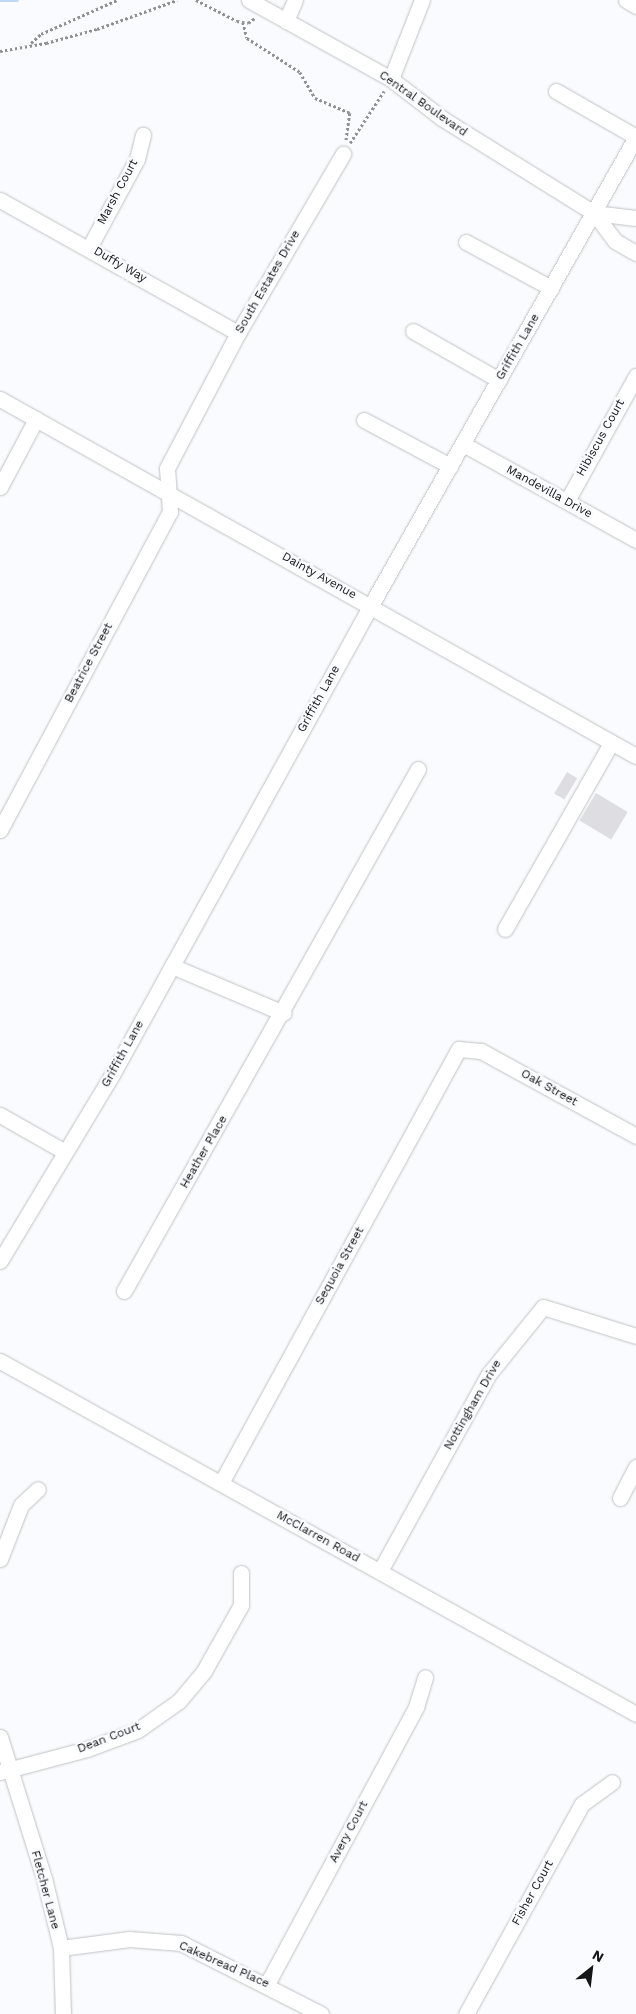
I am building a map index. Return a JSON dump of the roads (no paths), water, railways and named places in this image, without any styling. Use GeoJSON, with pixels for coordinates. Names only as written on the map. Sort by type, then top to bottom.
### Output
{"type":"FeatureCollection","features":[{"type":"Feature","properties":{"kind":"street"},"geometry":{"type":"LineString","coordinates":[[286,21],[295,0]]}},
{"type":"Feature","properties":{"kind":"street"},"geometry":{"type":"LineString","coordinates":[[392,79],[422,0]]}},
{"type":"Feature","properties":{"kind":"street"},"geometry":{"type":"LineString","coordinates":[[626,0],[636,6]]}},
{"type":"Feature","properties":{"kind":"street","name":"Central Boulevard"},"geometry":{"type":"LineString","coordinates":[[255,4],[392,79],[443,119],[594,213],[615,242],[636,253]]}},
{"type":"Feature","properties":{"kind":"street"},"geometry":{"type":"LineString","coordinates":[[556,91],[636,137]]}},
{"type":"Feature","properties":{"kind":"street","name":"Marsh Court"},"geometry":{"type":"LineString","coordinates":[[89,248],[137,159],[144,134]]}},
{"type":"Feature","properties":{"kind":"street","name":"Griffith Lane"},"geometry":{"type":"LineString","coordinates":[[0,1261],[172,966],[371,605],[636,137]]}},
{"type":"Feature","properties":{"kind":"street","name":"South Estates Drive"},"geometry":{"type":"LineString","coordinates":[[168,493],[167,468],[238,333],[344,154]]}},
{"type":"Feature","properties":{"kind":"street","name":"Duffy Way"},"geometry":{"type":"LineString","coordinates":[[0,200],[89,248],[238,333]]}},
{"type":"Feature","properties":{"kind":"street","name":"Central Boulevard"},"geometry":{"type":"LineString","coordinates":[[594,213],[636,218]]}},
{"type":"Feature","properties":{"kind":"street"},"geometry":{"type":"LineString","coordinates":[[466,242],[551,288]]}},
{"type":"Feature","properties":{"kind":"street"},"geometry":{"type":"LineString","coordinates":[[413,330],[499,380]]}},
{"type":"Feature","properties":{"kind":"street","name":"Hibiscus Court"},"geometry":{"type":"LineString","coordinates":[[566,501],[636,376]]}},
{"type":"Feature","properties":{"kind":"street","name":"Dainty Avenue"},"geometry":{"type":"LineString","coordinates":[[0,400],[371,605],[636,756]]}},
{"type":"Feature","properties":{"kind":"street"},"geometry":{"type":"LineString","coordinates":[[0,487],[36,419]]}},
{"type":"Feature","properties":{"kind":"street"},"geometry":{"type":"LineString","coordinates":[[364,420],[450,466]]}},
{"type":"Feature","properties":{"kind":"street","name":"Mandevilla Drive"},"geometry":{"type":"LineString","coordinates":[[463,444],[636,540]]}},
{"type":"Feature","properties":{"kind":"street","name":"Beatrice Street"},"geometry":{"type":"LineString","coordinates":[[0,830],[170,512],[168,493]]}},
{"type":"Feature","properties":{"kind":"street"},"geometry":{"type":"LineString","coordinates":[[505,929],[611,742]]}},
{"type":"Feature","properties":{"kind":"street","name":"Heather Place"},"geometry":{"type":"LineString","coordinates":[[124,1291],[283,1014],[418,769]]}},
{"type":"Feature","properties":{"kind":"street"},"geometry":{"type":"LineString","coordinates":[[172,966],[283,1014]]}},
{"type":"Feature","properties":{"kind":"street","name":"Oak Street"},"geometry":{"type":"LineString","coordinates":[[460,1049],[481,1051],[636,1136]]}},
{"type":"Feature","properties":{"kind":"street","name":"Sequoia Street"},"geometry":{"type":"LineString","coordinates":[[221,1483],[460,1049]]}},
{"type":"Feature","properties":{"kind":"street"},"geometry":{"type":"LineString","coordinates":[[0,1115],[65,1152]]}},
{"type":"Feature","properties":{"kind":"street","name":"Nottingham Drive"},"geometry":{"type":"LineString","coordinates":[[380,1571],[488,1375],[543,1306],[636,1336]]}},
{"type":"Feature","properties":{"kind":"street","name":"McClarren Road"},"geometry":{"type":"LineString","coordinates":[[0,1361],[636,1714]]}},
{"type":"Feature","properties":{"kind":"street"},"geometry":{"type":"LineString","coordinates":[[620,1498],[636,1467]]}},
{"type":"Feature","properties":{"kind":"street"},"geometry":{"type":"LineString","coordinates":[[0,1559],[21,1504],[38,1489]]}},
{"type":"Feature","properties":{"kind":"street","name":"Dean Court"},"geometry":{"type":"LineString","coordinates":[[4,1771],[87,1749],[138,1730],[179,1701],[204,1671],[241,1605],[242,1573]]}},
{"type":"Feature","properties":{"kind":"street","name":"Avery Court"},"geometry":{"type":"LineString","coordinates":[[267,1984],[416,1707],[425,1678]]}},
{"type":"Feature","properties":{"kind":"street","name":"Fletcher Lane"},"geometry":{"type":"LineString","coordinates":[[0,1737],[4,1771],[44,1878],[61,1948],[63,2014]]}},
{"type":"Feature","properties":{"kind":"street","name":"Fisher Court"},"geometry":{"type":"LineString","coordinates":[[466,2014],[582,1804],[612,1782]]}},
{"type":"Feature","properties":{"kind":"street","name":"Cakebread Place"},"geometry":{"type":"LineString","coordinates":[[61,1948],[129,1939],[181,1943],[267,1984],[321,2014]]}},
{"type":"Feature","properties":{"kind":"waterway"},"geometry":{"type":"LineString","coordinates":[[0,0],[17,0]]}}]}
